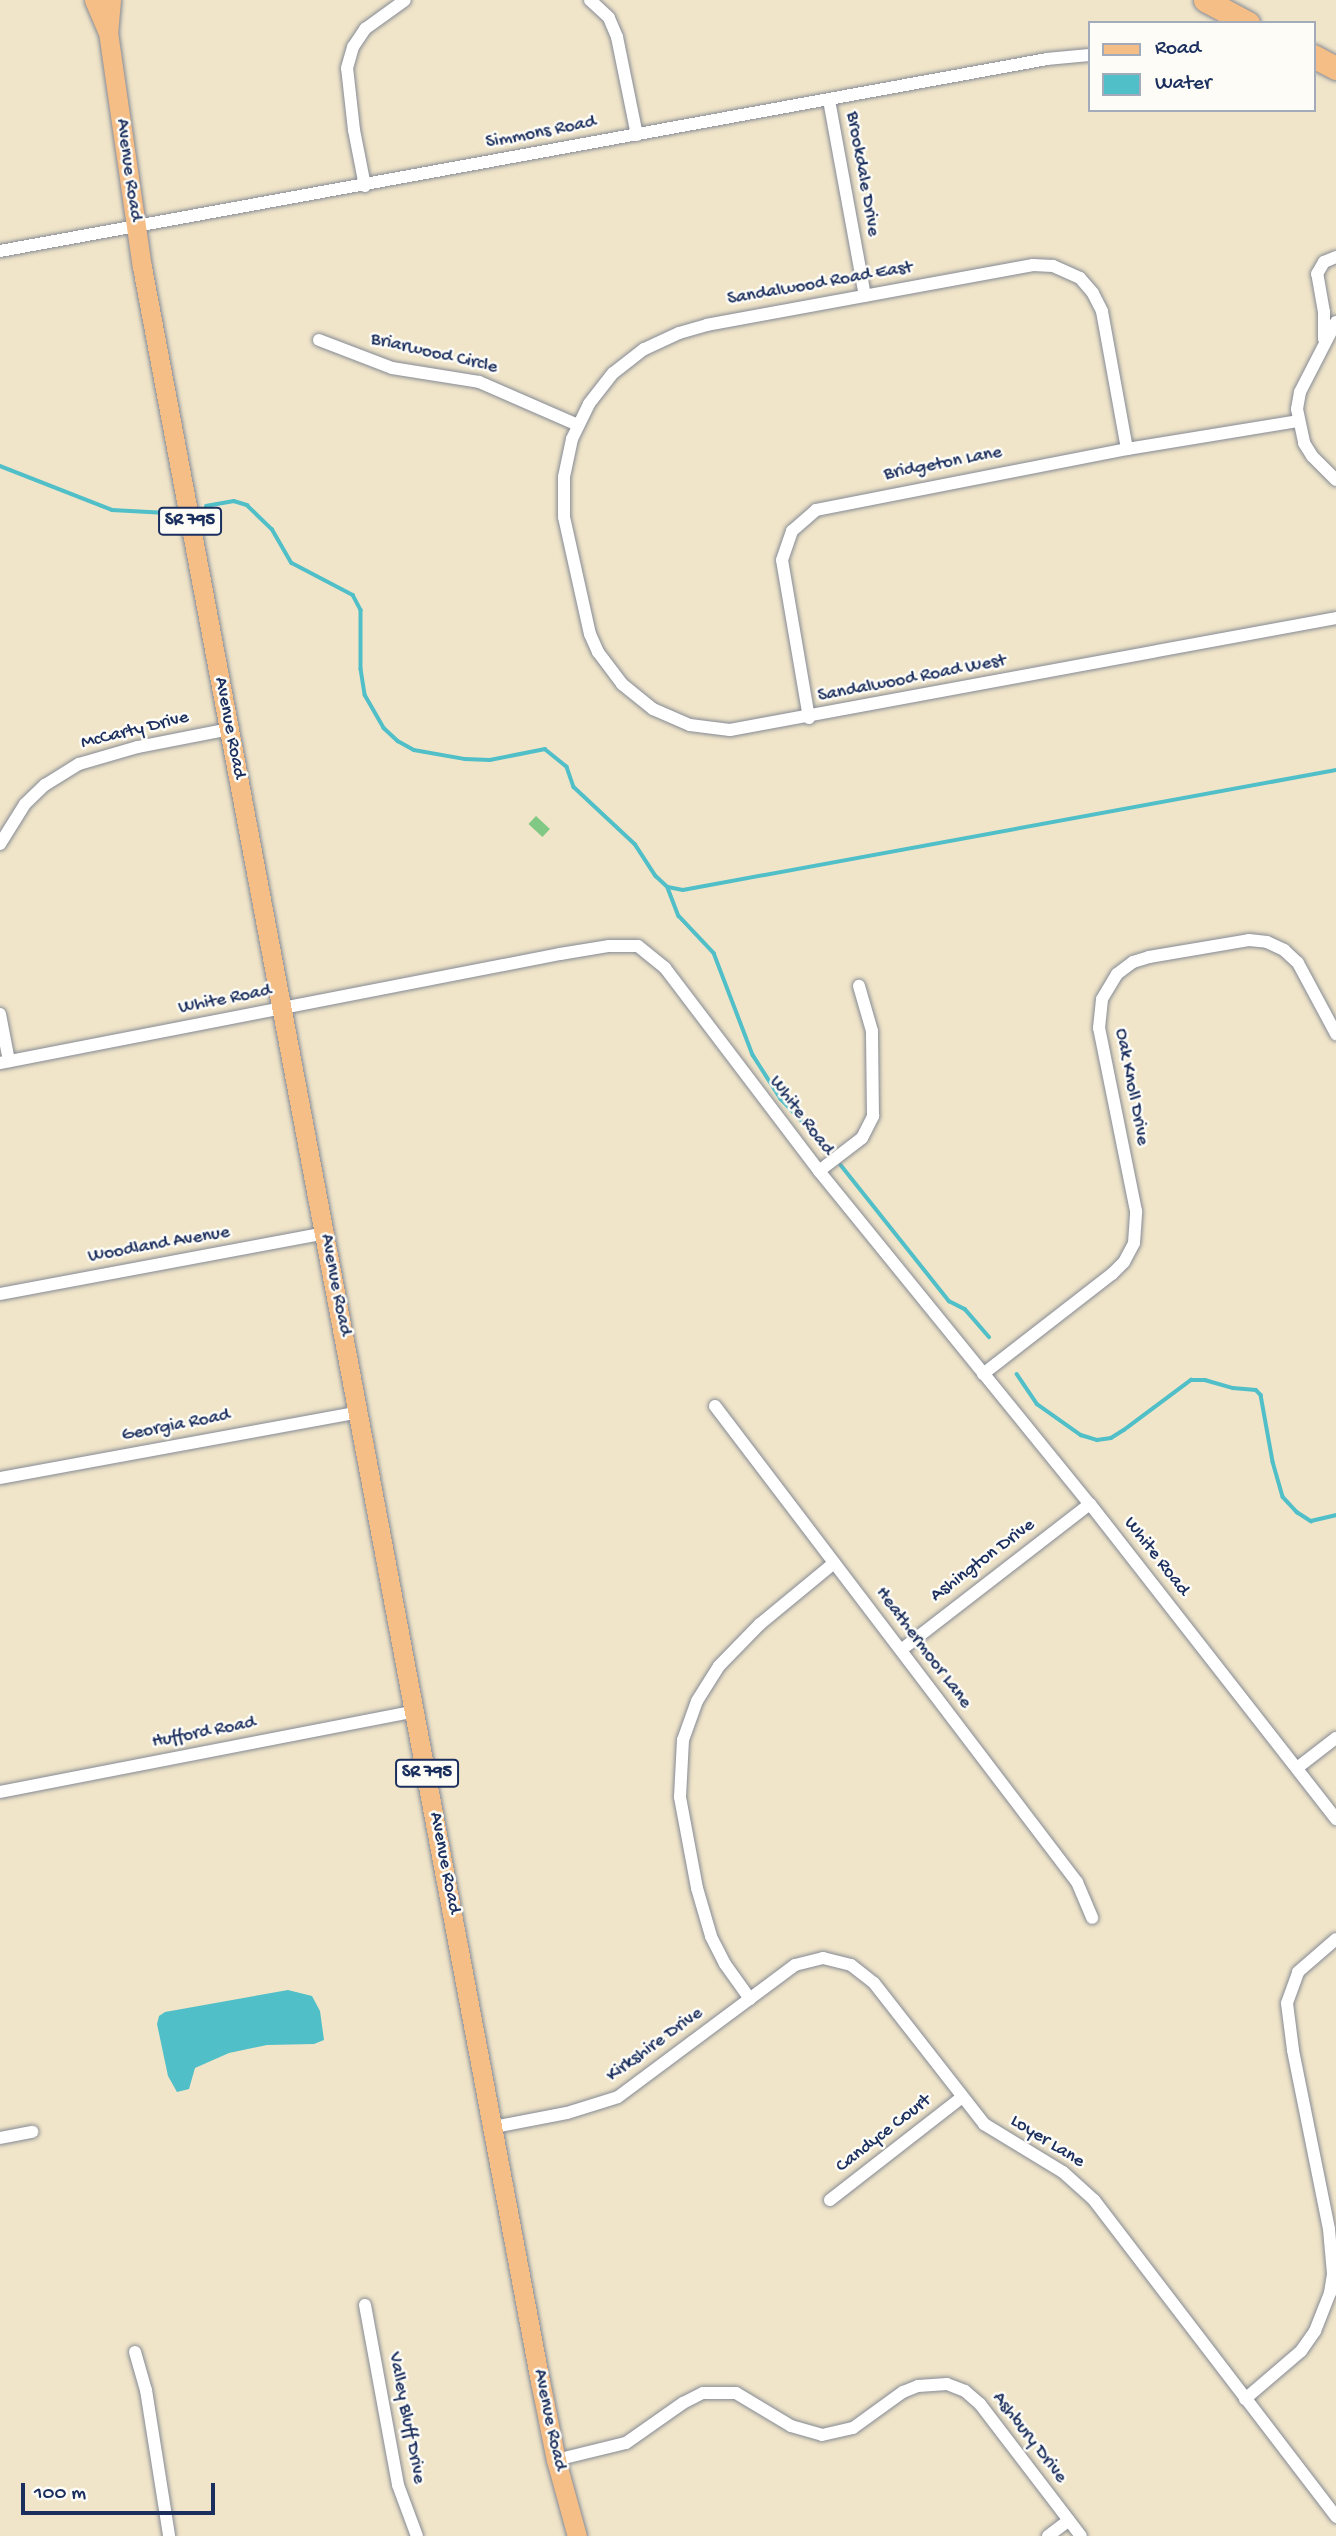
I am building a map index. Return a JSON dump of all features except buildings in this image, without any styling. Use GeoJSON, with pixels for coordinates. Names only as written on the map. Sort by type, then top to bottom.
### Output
{"type":"FeatureCollection","features":[{"type":"Feature","properties":{"kind":"highway"},"geometry":{"type":"LineString","coordinates":[[1185,0],[1238,18]]}},
{"type":"Feature","properties":{"kind":"highway"},"geometry":{"type":"LineString","coordinates":[[1205,0],[1238,18]]}},
{"type":"Feature","properties":{"kind":"highway"},"geometry":{"type":"LineString","coordinates":[[1315,57],[1336,68]]}},
{"type":"Feature","properties":{"kind":"main road","name":"Avenue Road"},"geometry":{"type":"LineString","coordinates":[[94,0],[108,32]]}},
{"type":"Feature","properties":{"kind":"main road","name":"Avenue Road"},"geometry":{"type":"LineString","coordinates":[[111,0],[108,32],[136,228],[556,2460],[577,2536]]}},
{"type":"Feature","properties":{"kind":"street"},"geometry":{"type":"LineString","coordinates":[[365,186],[346,79],[349,57],[365,29],[405,0]]}},
{"type":"Feature","properties":{"kind":"street"},"geometry":{"type":"LineString","coordinates":[[590,0],[609,19],[617,37],[637,135]]}},
{"type":"Feature","properties":{"kind":"street","name":"Simmons Road"},"geometry":{"type":"LineString","coordinates":[[0,251],[1047,59],[1088,55]]}},
{"type":"Feature","properties":{"kind":"street","name":"Brookdale Drive"},"geometry":{"type":"LineString","coordinates":[[829,100],[865,296]]}},
{"type":"Feature","properties":{"kind":"street"},"geometry":{"type":"LineString","coordinates":[[1321,350],[1324,320],[1317,274],[1324,262],[1336,257]]}},
{"type":"Feature","properties":{"kind":"street","name":"Sandalwood Road East"},"geometry":{"type":"LineString","coordinates":[[576,576],[563,497],[567,458],[578,425],[589,404],[613,373],[661,340],[707,325],[1033,265],[1053,266],[1072,273],[1087,285],[1102,311],[1127,449]]}},
{"type":"Feature","properties":{"kind":"street"},"geometry":{"type":"LineString","coordinates":[[1336,322],[1300,391],[1298,421],[1304,443],[1312,456],[1336,480]]}},
{"type":"Feature","properties":{"kind":"street","name":"Briarwood Circle"},"geometry":{"type":"LineString","coordinates":[[319,340],[391,368],[480,382],[578,425]]}},
{"type":"Feature","properties":{"kind":"street","name":"Bridgeton Lane"},"geometry":{"type":"LineString","coordinates":[[809,718],[782,560],[787,540],[807,515],[826,506],[1127,449],[1298,421]]}},
{"type":"Feature","properties":{"kind":"street","name":"Sandalwood Road West"},"geometry":{"type":"LineString","coordinates":[[576,576],[584,615],[598,652],[622,684],[653,709],[690,725],[730,730],[809,718],[1336,618]]}},
{"type":"Feature","properties":{"kind":"street","name":"McCarty Drive"},"geometry":{"type":"LineString","coordinates":[[0,844],[25,804],[45,785],[79,764],[138,747],[230,729]]}},
{"type":"Feature","properties":{"kind":"street","name":"Oak Knoll Drive"},"geometry":{"type":"LineString","coordinates":[[983,1374],[1112,1274],[1124,1262],[1134,1243],[1136,1211],[1099,1028],[1102,999],[1117,974],[1133,962],[1149,957],[1249,940],[1267,943],[1284,950],[1298,963],[1336,1034]]}},
{"type":"Feature","properties":{"kind":"street","name":"White Road"},"geometry":{"type":"LineString","coordinates":[[4,1062],[585,950],[609,946],[638,946],[665,968],[819,1171],[1090,1504],[1336,1819]]}},
{"type":"Feature","properties":{"kind":"street"},"geometry":{"type":"LineString","coordinates":[[819,1171],[862,1138],[873,1116],[872,1031],[859,986]]}},
{"type":"Feature","properties":{"kind":"street"},"geometry":{"type":"LineString","coordinates":[[0,1014],[4,1062]]}},
{"type":"Feature","properties":{"kind":"street","name":"Woodland Avenue"},"geometry":{"type":"LineString","coordinates":[[0,1294],[325,1233]]}},
{"type":"Feature","properties":{"kind":"street","name":"Heathermoor Lane"},"geometry":{"type":"LineString","coordinates":[[715,1406],[1077,1882],[1091,1918]]}},
{"type":"Feature","properties":{"kind":"street","name":"Georgia Road"},"geometry":{"type":"LineString","coordinates":[[0,1478],[359,1412]]}},
{"type":"Feature","properties":{"kind":"street","name":"Ashington Drive"},"geometry":{"type":"LineString","coordinates":[[901,1650],[1090,1504]]}},
{"type":"Feature","properties":{"kind":"street"},"geometry":{"type":"LineString","coordinates":[[750,1999],[725,1964],[711,1937],[697,1888],[680,1797],[683,1740],[697,1701],[719,1666],[760,1624],[834,1563]]}},
{"type":"Feature","properties":{"kind":"street","name":"Hufford Road"},"geometry":{"type":"LineString","coordinates":[[0,1791],[416,1712]]}},
{"type":"Feature","properties":{"kind":"street"},"geometry":{"type":"LineString","coordinates":[[1297,1768],[1336,1738]]}},
{"type":"Feature","properties":{"kind":"street"},"geometry":{"type":"LineString","coordinates":[[1245,2399],[1301,2351],[1315,2331],[1329,2294],[1333,2273],[1329,2229],[1293,2050],[1287,2003],[1298,1972],[1336,1939]]}},
{"type":"Feature","properties":{"kind":"street","name":"Loyer Lane"},"geometry":{"type":"LineString","coordinates":[[750,1999],[786,1970],[823,1958],[851,1965],[874,1983],[961,2098],[984,2124],[1063,2172],[1094,2200],[1336,2517]]}},
{"type":"Feature","properties":{"kind":"street","name":"Kirkshire Drive"},"geometry":{"type":"LineString","coordinates":[[494,2127],[567,2113],[618,2097],[750,1999]]}},
{"type":"Feature","properties":{"kind":"street","name":"Candyce Court"},"geometry":{"type":"LineString","coordinates":[[831,2200],[961,2098]]}},
{"type":"Feature","properties":{"kind":"street"},"geometry":{"type":"LineString","coordinates":[[0,2138],[32,2132]]}},
{"type":"Feature","properties":{"kind":"street","name":"Valley Bluff Drive"},"geometry":{"type":"LineString","coordinates":[[365,2305],[398,2485],[416,2536]]}},
{"type":"Feature","properties":{"kind":"street"},"geometry":{"type":"LineString","coordinates":[[135,2351],[146,2390],[169,2536]]}},
{"type":"Feature","properties":{"kind":"street","name":"Ashbury Drive"},"geometry":{"type":"LineString","coordinates":[[556,2460],[626,2442],[683,2403],[703,2393],[736,2393],[800,2431],[822,2435],[853,2428],[903,2392],[918,2386],[947,2384],[965,2391],[980,2404],[1081,2536]]}},
{"type":"Feature","properties":{"kind":"street"},"geometry":{"type":"LineString","coordinates":[[1048,2536],[1069,2520]]}},
{"type":"Feature","properties":{"kind":"green space"},"geometry":{"type":"Polygon","coordinates":[[[536,816],[550,829],[542,837],[528,824],[536,816]]]}},
{"type":"Feature","properties":{"kind":"water"},"geometry":{"type":"Polygon","coordinates":[[[288,1990],[312,1996],[320,2011],[324,2040],[314,2044],[267,2045],[229,2053],[195,2068],[189,2089],[177,2092],[168,2076],[157,2024],[159,2016],[165,2012],[288,1990]]]}},
{"type":"Feature","properties":{"kind":"waterway"},"geometry":{"type":"LineString","coordinates":[[0,466],[112,510],[167,513]]}},
{"type":"Feature","properties":{"kind":"waterway"},"geometry":{"type":"LineString","coordinates":[[206,506],[234,501],[247,505],[272,529],[292,563],[353,595],[361,610],[361,669],[365,695],[384,728],[398,741],[414,750],[465,759],[490,760],[545,749],[567,767],[574,787],[635,844],[656,876],[668,887],[683,890],[1336,770]]}},
{"type":"Feature","properties":{"kind":"waterway"},"geometry":{"type":"LineString","coordinates":[[668,888],[679,916],[714,953],[753,1055],[781,1099],[829,1149]]}},
{"type":"Feature","properties":{"kind":"waterway"},"geometry":{"type":"LineString","coordinates":[[841,1165],[949,1301],[965,1309],[989,1337]]}},
{"type":"Feature","properties":{"kind":"waterway"},"geometry":{"type":"LineString","coordinates":[[1017,1374],[1037,1404],[1081,1435],[1097,1440],[1111,1438],[1124,1430],[1191,1380],[1205,1380],[1233,1388],[1256,1390],[1261,1395],[1273,1462],[1283,1497],[1297,1512],[1311,1521],[1336,1515]]}}]}
